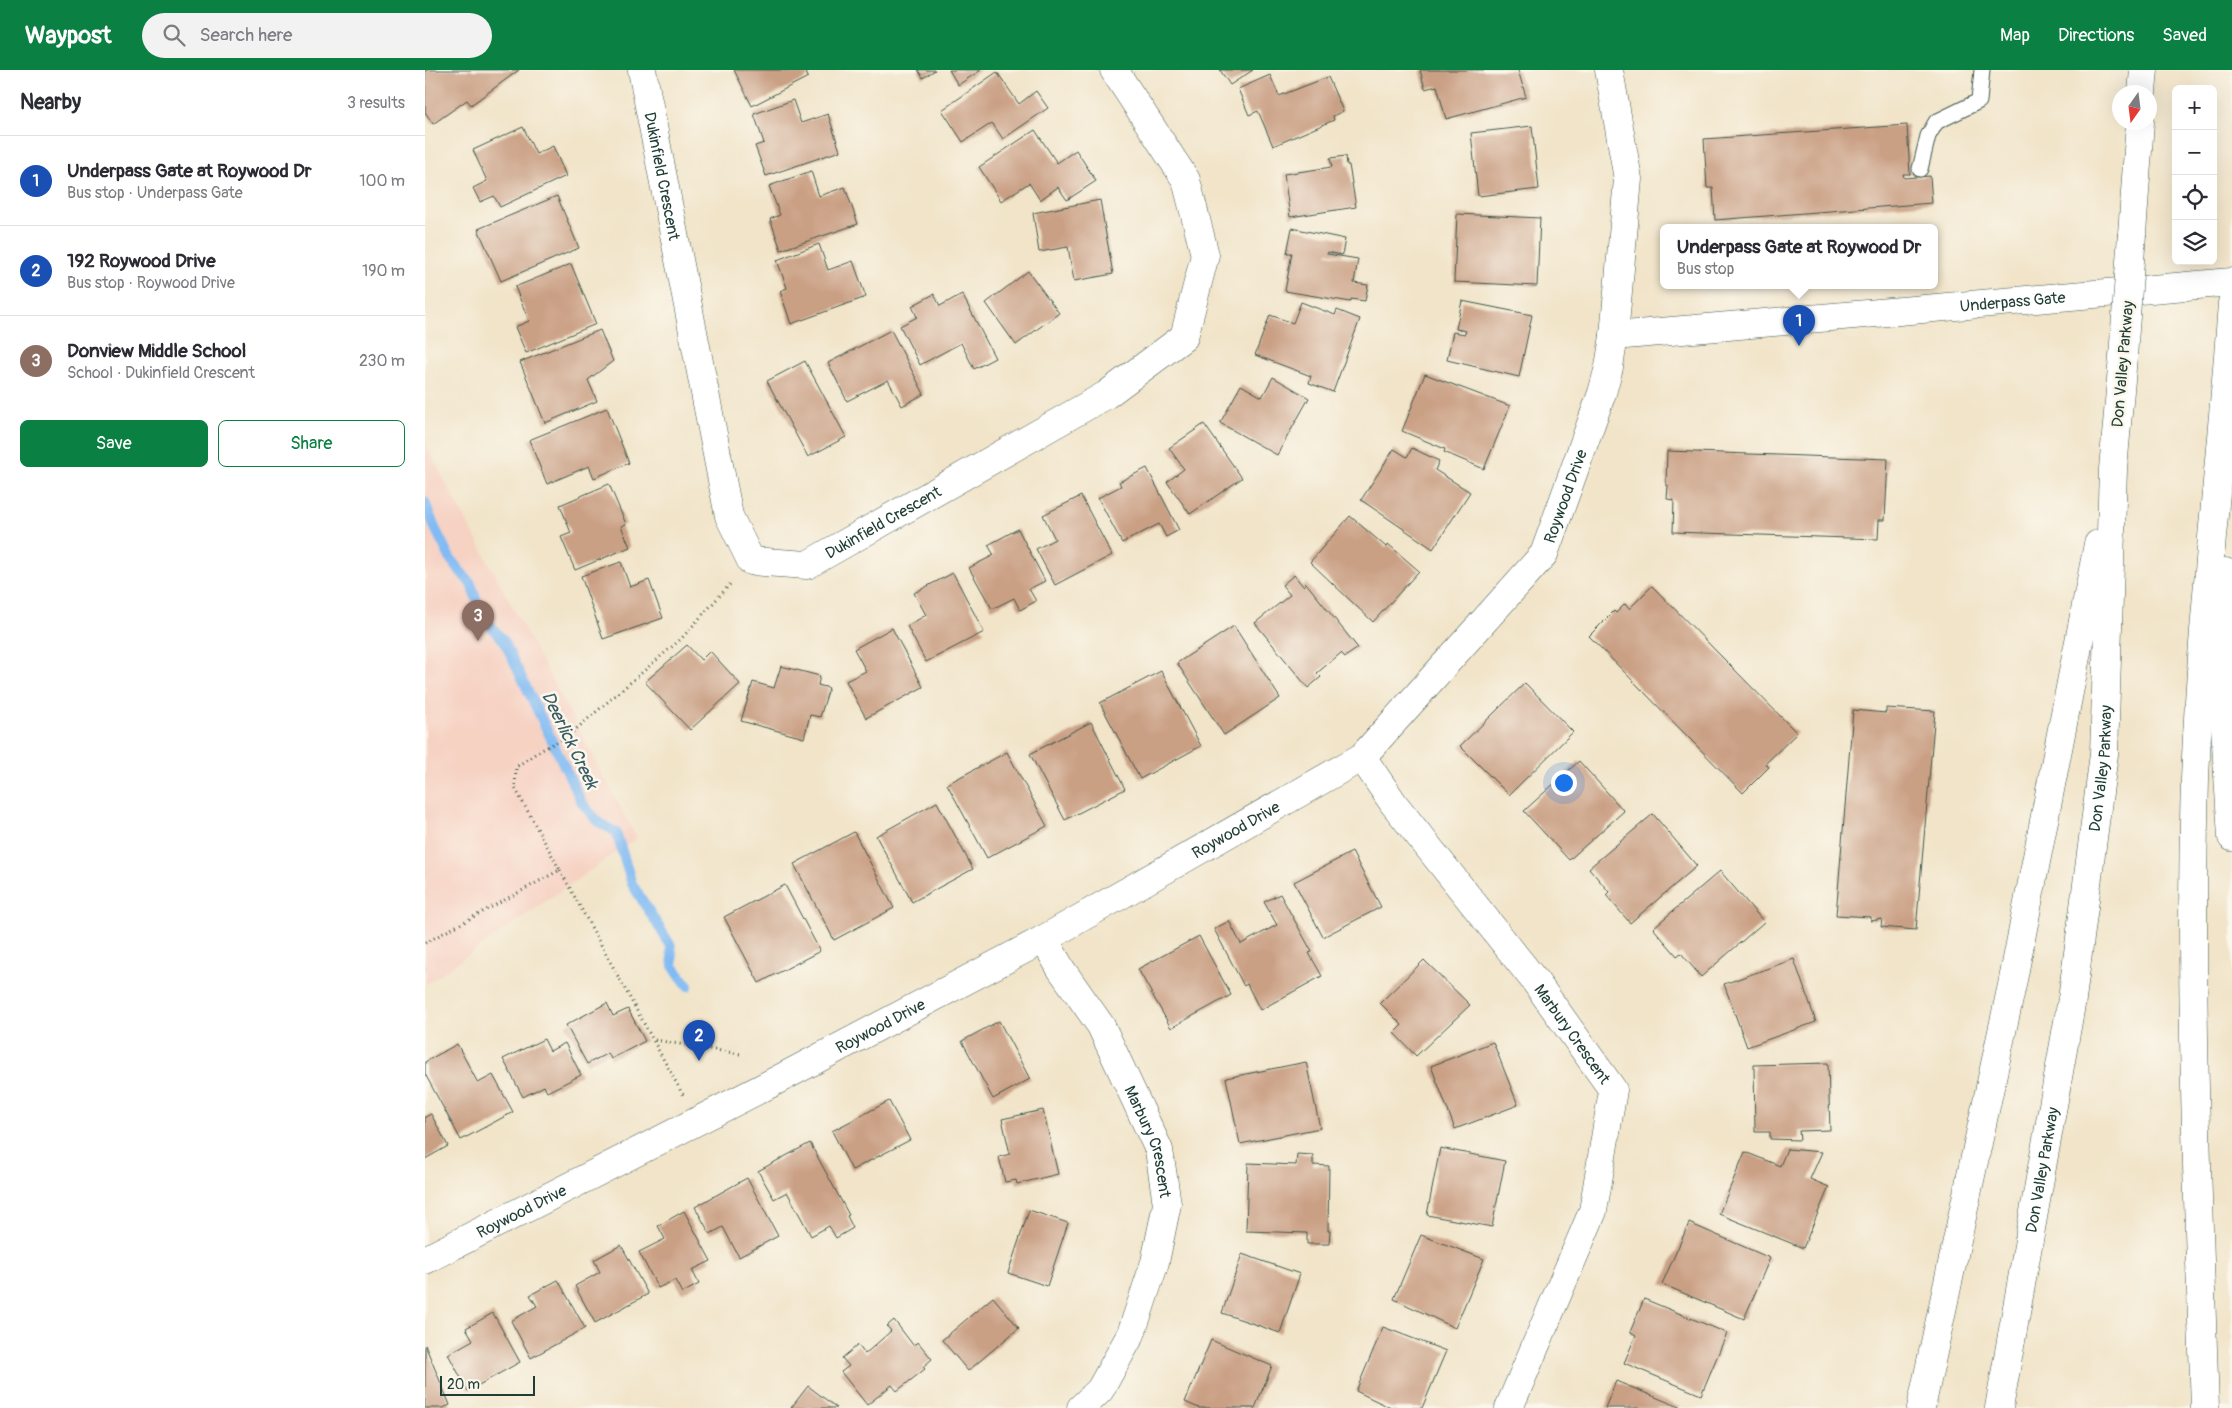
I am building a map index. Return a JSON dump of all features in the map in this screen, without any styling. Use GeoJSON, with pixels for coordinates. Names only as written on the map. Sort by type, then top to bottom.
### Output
{"type":"FeatureCollection","features":[{"type":"Feature","properties":{"kind":"main road","name":"Dukinfield Crescent"},"geometry":{"type":"LineString","coordinates":[[642,70],[729,516],[751,561],[807,565],[1106,395],[1184,337],[1205,255],[1186,180],[1114,70]]}},
{"type":"Feature","properties":{"kind":"main road","name":"Roywood Drive"},"geometry":{"type":"LineString","coordinates":[[425,1260],[1044,939],[1362,758],[1544,554],[1602,393],[1614,336],[1628,179],[1609,70]]}},
{"type":"Feature","properties":{"kind":"main road"},"geometry":{"type":"LineString","coordinates":[[2143,85],[2144,70]]}},
{"type":"Feature","properties":{"kind":"main road","name":"Don Valley Parkway"},"geometry":{"type":"LineString","coordinates":[[1999,1408],[2072,999],[2104,754],[2113,469],[2139,130]]}},
{"type":"Feature","properties":{"kind":"main road","name":"Underpass Gate"},"geometry":{"type":"LineString","coordinates":[[1614,336],[2232,282]]}},
{"type":"Feature","properties":{"kind":"main road"},"geometry":{"type":"LineString","coordinates":[[2205,1408],[2194,1086],[2195,780],[2203,640],[2232,303]]}},
{"type":"Feature","properties":{"kind":"main road"},"geometry":{"type":"LineString","coordinates":[[2229,348],[2225,711],[2232,837]]}},
{"type":"Feature","properties":{"kind":"main road"},"geometry":{"type":"LineString","coordinates":[[1921,1408],[2012,985],[2113,469]]}},
{"type":"Feature","properties":{"kind":"main road","name":"Marbury Crescent"},"geometry":{"type":"LineString","coordinates":[[1362,758],[1394,804],[1535,982],[1613,1090],[1593,1211],[1509,1408]]}},
{"type":"Feature","properties":{"kind":"main road","name":"Marbury Crescent"},"geometry":{"type":"LineString","coordinates":[[1044,939],[1061,969],[1101,1026],[1159,1150],[1167,1204],[1155,1262],[1131,1334],[1100,1390],[1081,1408]]}},
{"type":"Feature","properties":{"kind":"main road"},"geometry":{"type":"LineString","coordinates":[[1913,1408],[1933,1346]]}},
{"type":"Feature","properties":{"kind":"lane"},"geometry":{"type":"LineString","coordinates":[[1920,169],[1928,136],[1936,122],[1979,101],[1982,70]]}},
{"type":"Feature","properties":{"kind":"path"},"geometry":{"type":"LineString","coordinates":[[696,1120],[655,1040],[515,788],[516,767],[538,752],[568,736],[681,638],[751,561]]}},
{"type":"Feature","properties":{"kind":"path"},"geometry":{"type":"LineString","coordinates":[[425,943],[560,870]]}},
{"type":"Feature","properties":{"kind":"path"},"geometry":{"type":"LineString","coordinates":[[655,1040],[740,1054]]}},
{"type":"Feature","properties":{"kind":"shaded area"},"geometry":{"type":"Polygon","coordinates":[[[425,444],[637,838],[425,985],[425,444]]]}},
{"type":"Feature","properties":{"kind":"building"},"geometry":{"type":"Polygon","coordinates":[[[425,70],[519,70],[471,105],[467,100],[433,124],[425,112],[425,70]]]}},
{"type":"Feature","properties":{"kind":"building"},"geometry":{"type":"Polygon","coordinates":[[[734,70],[805,70],[808,77],[752,106],[734,70]]]}},
{"type":"Feature","properties":{"kind":"building"},"geometry":{"type":"Polygon","coordinates":[[[918,70],[935,70],[923,78],[918,70]]]}},
{"type":"Feature","properties":{"kind":"building"},"geometry":{"type":"Polygon","coordinates":[[[949,70],[981,70],[958,85],[949,70]]]}},
{"type":"Feature","properties":{"kind":"building"},"geometry":{"type":"Polygon","coordinates":[[[1220,70],[1253,70],[1230,85],[1220,70]]]}},
{"type":"Feature","properties":{"kind":"building"},"geometry":{"type":"Polygon","coordinates":[[[1420,70],[1518,70],[1526,97],[1446,119],[1437,86],[1425,89],[1420,70]]]}},
{"type":"Feature","properties":{"kind":"building"},"geometry":{"type":"Polygon","coordinates":[[[997,72],[1019,104],[1036,91],[1048,108],[1003,139],[992,123],[963,142],[942,110],[997,72]]]}},
{"type":"Feature","properties":{"kind":"building"},"geometry":{"type":"Polygon","coordinates":[[[1270,75],[1279,96],[1328,77],[1343,111],[1333,116],[1334,120],[1273,146],[1258,111],[1249,115],[1238,89],[1270,75]]]}},
{"type":"Feature","properties":{"kind":"building"},"geometry":{"type":"Polygon","coordinates":[[[793,100],[801,123],[828,114],[840,151],[766,176],[755,146],[764,143],[754,114],[793,100]]]}},
{"type":"Feature","properties":{"kind":"building"},"geometry":{"type":"Polygon","coordinates":[[[1907,125],[1910,174],[1903,174],[1904,178],[1930,176],[1932,203],[1715,220],[1713,188],[1707,188],[1704,139],[1907,125]]]}},
{"type":"Feature","properties":{"kind":"building"},"geometry":{"type":"Polygon","coordinates":[[[1532,126],[1539,189],[1478,196],[1471,133],[1532,126]]]}},
{"type":"Feature","properties":{"kind":"building"},"geometry":{"type":"Polygon","coordinates":[[[523,127],[536,154],[553,146],[566,176],[500,207],[494,196],[480,202],[473,188],[487,181],[473,150],[523,127]]]}},
{"type":"Feature","properties":{"kind":"building"},"geometry":{"type":"Polygon","coordinates":[[[1035,130],[1057,163],[1076,150],[1096,181],[1067,200],[1058,187],[1040,200],[1029,183],[1001,201],[979,167],[1035,130]]]}},
{"type":"Feature","properties":{"kind":"building"},"geometry":{"type":"Polygon","coordinates":[[[1346,156],[1356,207],[1290,217],[1284,174],[1332,167],[1330,158],[1346,156]]]}},
{"type":"Feature","properties":{"kind":"building"},"geometry":{"type":"Polygon","coordinates":[[[811,171],[819,196],[845,187],[858,224],[781,250],[770,219],[780,215],[769,186],[811,171]]]}},
{"type":"Feature","properties":{"kind":"building"},"geometry":{"type":"Polygon","coordinates":[[[557,196],[579,248],[501,281],[478,229],[557,196]]]}},
{"type":"Feature","properties":{"kind":"building"},"geometry":{"type":"Polygon","coordinates":[[[1100,200],[1113,274],[1074,281],[1068,247],[1039,252],[1033,213],[1100,200]]]}},
{"type":"Feature","properties":{"kind":"building"},"geometry":{"type":"Polygon","coordinates":[[[1457,214],[1540,218],[1537,286],[1454,282],[1457,214]]]}},
{"type":"Feature","properties":{"kind":"building"},"geometry":{"type":"Polygon","coordinates":[[[1292,228],[1345,239],[1342,255],[1328,252],[1327,254],[1358,259],[1354,283],[1368,285],[1365,301],[1351,299],[1351,302],[1285,291],[1292,253],[1287,253],[1292,228]]]}},
{"type":"Feature","properties":{"kind":"building"},"geometry":{"type":"Polygon","coordinates":[[[819,244],[828,270],[853,261],[866,297],[791,324],[780,291],[787,288],[777,260],[819,244]]]}},
{"type":"Feature","properties":{"kind":"building"},"geometry":{"type":"Polygon","coordinates":[[[571,264],[596,324],[526,353],[515,327],[529,321],[515,287],[571,264]]]}},
{"type":"Feature","properties":{"kind":"building"},"geometry":{"type":"Polygon","coordinates":[[[1028,271],[1059,313],[1016,345],[986,303],[1028,271]]]}},
{"type":"Feature","properties":{"kind":"building"},"geometry":{"type":"Polygon","coordinates":[[[934,294],[940,306],[962,294],[995,358],[974,369],[961,343],[920,365],[900,326],[917,317],[912,306],[934,294]]]}},
{"type":"Feature","properties":{"kind":"building"},"geometry":{"type":"Polygon","coordinates":[[[1462,301],[1532,315],[1519,377],[1447,360],[1453,332],[1465,334],[1466,331],[1456,329],[1462,301]]]}},
{"type":"Feature","properties":{"kind":"building"},"geometry":{"type":"Polygon","coordinates":[[[1301,302],[1335,315],[1337,310],[1360,319],[1333,392],[1309,383],[1311,376],[1255,355],[1270,315],[1293,323],[1301,302]]]}},
{"type":"Feature","properties":{"kind":"building"},"geometry":{"type":"Polygon","coordinates":[[[600,330],[613,361],[588,380],[597,401],[545,423],[520,362],[600,330]]]}},
{"type":"Feature","properties":{"kind":"building"},"geometry":{"type":"Polygon","coordinates":[[[891,330],[924,394],[902,406],[888,380],[847,401],[828,363],[891,330]]]}},
{"type":"Feature","properties":{"kind":"building"},"geometry":{"type":"Polygon","coordinates":[[[805,361],[846,437],[808,457],[767,381],[805,361]]]}},
{"type":"Feature","properties":{"kind":"building"},"geometry":{"type":"Polygon","coordinates":[[[1425,374],[1510,406],[1484,469],[1444,452],[1445,449],[1402,431],[1425,374]]]}},
{"type":"Feature","properties":{"kind":"building"},"geometry":{"type":"Polygon","coordinates":[[[1273,377],[1309,398],[1277,455],[1220,423],[1241,385],[1262,397],[1273,377]]]}},
{"type":"Feature","properties":{"kind":"building"},"geometry":{"type":"Polygon","coordinates":[[[607,408],[629,463],[594,478],[589,466],[547,484],[529,440],[607,408]]]}},
{"type":"Feature","properties":{"kind":"building"},"geometry":{"type":"Polygon","coordinates":[[[1204,424],[1242,478],[1190,514],[1167,482],[1184,469],[1169,448],[1204,424]]]}},
{"type":"Feature","properties":{"kind":"building"},"geometry":{"type":"Polygon","coordinates":[[[1412,448],[1439,461],[1435,470],[1470,492],[1433,549],[1361,500],[1394,449],[1407,457],[1412,448]]]}},
{"type":"Feature","properties":{"kind":"building"},"geometry":{"type":"Polygon","coordinates":[[[1667,451],[1888,459],[1885,520],[1879,520],[1878,539],[1673,532],[1674,500],[1667,499],[1667,451]]]}},
{"type":"Feature","properties":{"kind":"building"},"geometry":{"type":"Polygon","coordinates":[[[1147,468],[1179,530],[1166,537],[1159,524],[1122,543],[1098,498],[1121,486],[1119,482],[1147,468]]]}},
{"type":"Feature","properties":{"kind":"building"},"geometry":{"type":"Polygon","coordinates":[[[609,484],[626,524],[621,526],[630,547],[575,570],[561,537],[571,533],[560,505],[609,484]]]}},
{"type":"Feature","properties":{"kind":"building"},"geometry":{"type":"Polygon","coordinates":[[[1081,496],[1112,555],[1055,585],[1036,549],[1055,539],[1043,515],[1081,496]]]}},
{"type":"Feature","properties":{"kind":"building"},"geometry":{"type":"Polygon","coordinates":[[[1350,516],[1386,547],[1388,544],[1419,571],[1373,622],[1310,562],[1350,516]]]}},
{"type":"Feature","properties":{"kind":"building"},"geometry":{"type":"Polygon","coordinates":[[[1018,529],[1045,581],[1029,589],[1036,601],[1020,610],[1014,598],[992,609],[969,568],[994,555],[988,545],[1018,529]]]}},
{"type":"Feature","properties":{"kind":"building"},"geometry":{"type":"Polygon","coordinates":[[[621,562],[630,587],[649,580],[663,618],[603,639],[581,576],[621,562]]]}},
{"type":"Feature","properties":{"kind":"building"},"geometry":{"type":"Polygon","coordinates":[[[953,573],[984,632],[926,662],[907,626],[926,615],[914,593],[953,573]]]}},
{"type":"Feature","properties":{"kind":"building"},"geometry":{"type":"Polygon","coordinates":[[[1294,575],[1303,586],[1306,583],[1358,648],[1345,657],[1341,653],[1317,673],[1321,677],[1308,688],[1255,623],[1290,595],[1282,585],[1294,575]]]}},
{"type":"Feature","properties":{"kind":"building"},"geometry":{"type":"Polygon","coordinates":[[[1652,586],[1797,733],[1765,764],[1769,767],[1743,793],[1589,636],[1614,611],[1616,613],[1625,604],[1629,609],[1652,586]]]}},
{"type":"Feature","properties":{"kind":"building"},"geometry":{"type":"Polygon","coordinates":[[[1234,626],[1280,698],[1224,735],[1177,663],[1234,626]]]}},
{"type":"Feature","properties":{"kind":"building"},"geometry":{"type":"Polygon","coordinates":[[[892,628],[923,687],[866,718],[846,681],[866,671],[854,649],[892,628]]]}},
{"type":"Feature","properties":{"kind":"building"},"geometry":{"type":"Polygon","coordinates":[[[687,645],[701,660],[710,651],[740,684],[690,730],[645,682],[687,645]]]}},
{"type":"Feature","properties":{"kind":"building"},"geometry":{"type":"Polygon","coordinates":[[[781,666],[820,676],[818,685],[829,688],[820,717],[810,715],[804,738],[741,721],[753,682],[774,688],[781,666]]]}},
{"type":"Feature","properties":{"kind":"building"},"geometry":{"type":"Polygon","coordinates":[[[1161,671],[1201,746],[1140,779],[1100,703],[1161,671]]]}},
{"type":"Feature","properties":{"kind":"building"},"geometry":{"type":"Polygon","coordinates":[[[1525,683],[1573,732],[1509,795],[1460,746],[1525,683]]]}},
{"type":"Feature","properties":{"kind":"building"},"geometry":{"type":"Polygon","coordinates":[[[1886,708],[1935,711],[1916,930],[1881,927],[1882,919],[1871,921],[1871,917],[1836,915],[1853,710],[1886,713],[1886,708]]]}},
{"type":"Feature","properties":{"kind":"building"},"geometry":{"type":"Polygon","coordinates":[[[1091,722],[1125,789],[1065,820],[1030,754],[1091,722]]]}},
{"type":"Feature","properties":{"kind":"building"},"geometry":{"type":"Polygon","coordinates":[[[1007,752],[1047,826],[987,858],[947,784],[1007,752]]]}},
{"type":"Feature","properties":{"kind":"building"},"geometry":{"type":"Polygon","coordinates":[[[1579,761],[1624,811],[1569,860],[1524,811],[1579,761]]]}},
{"type":"Feature","properties":{"kind":"building"},"geometry":{"type":"Polygon","coordinates":[[[937,802],[973,869],[912,902],[876,836],[937,802]]]}},
{"type":"Feature","properties":{"kind":"building"},"geometry":{"type":"Polygon","coordinates":[[[1653,814],[1697,866],[1630,923],[1606,895],[1609,892],[1589,868],[1653,814]]]}},
{"type":"Feature","properties":{"kind":"building"},"geometry":{"type":"Polygon","coordinates":[[[854,832],[894,908],[834,940],[794,864],[854,832]]]}},
{"type":"Feature","properties":{"kind":"building"},"geometry":{"type":"Polygon","coordinates":[[[1352,852],[1381,907],[1323,937],[1294,882],[1352,852]]]}},
{"type":"Feature","properties":{"kind":"building"},"geometry":{"type":"Polygon","coordinates":[[[1720,871],[1764,922],[1701,977],[1681,953],[1677,956],[1653,928],[1720,871]]]}},
{"type":"Feature","properties":{"kind":"building"},"geometry":{"type":"Polygon","coordinates":[[[785,885],[820,951],[759,983],[724,917],[785,885]]]}},
{"type":"Feature","properties":{"kind":"building"},"geometry":{"type":"Polygon","coordinates":[[[1280,894],[1312,952],[1309,953],[1322,976],[1260,1010],[1247,984],[1244,986],[1214,929],[1229,921],[1241,944],[1277,925],[1264,902],[1280,894]]]}},
{"type":"Feature","properties":{"kind":"building"},"geometry":{"type":"Polygon","coordinates":[[[1199,936],[1231,995],[1171,1028],[1138,969],[1199,936]]]}},
{"type":"Feature","properties":{"kind":"building"},"geometry":{"type":"Polygon","coordinates":[[[1794,959],[1816,1022],[1747,1047],[1724,984],[1794,959]]]}},
{"type":"Feature","properties":{"kind":"building"},"geometry":{"type":"Polygon","coordinates":[[[1424,960],[1470,1005],[1416,1056],[1394,1033],[1402,1025],[1380,1003],[1424,960]]]}},
{"type":"Feature","properties":{"kind":"building"},"geometry":{"type":"Polygon","coordinates":[[[607,1003],[613,1016],[628,1009],[645,1041],[611,1059],[608,1053],[587,1064],[566,1025],[607,1003]]]}},
{"type":"Feature","properties":{"kind":"building"},"geometry":{"type":"Polygon","coordinates":[[[999,1021],[1030,1079],[993,1099],[962,1041],[999,1021]]]}},
{"type":"Feature","properties":{"kind":"building"},"geometry":{"type":"Polygon","coordinates":[[[544,1039],[550,1051],[565,1043],[581,1075],[547,1092],[544,1086],[523,1097],[503,1059],[544,1039]]]}},
{"type":"Feature","properties":{"kind":"building"},"geometry":{"type":"Polygon","coordinates":[[[1493,1042],[1518,1105],[1455,1129],[1431,1066],[1493,1042]]]}},
{"type":"Feature","properties":{"kind":"building"},"geometry":{"type":"Polygon","coordinates":[[[457,1044],[478,1083],[493,1075],[513,1112],[461,1140],[425,1074],[425,1062],[457,1044]]]}},
{"type":"Feature","properties":{"kind":"building"},"geometry":{"type":"Polygon","coordinates":[[[1306,1062],[1320,1128],[1240,1144],[1226,1078],[1306,1062]]]}},
{"type":"Feature","properties":{"kind":"building"},"geometry":{"type":"Polygon","coordinates":[[[1828,1063],[1830,1130],[1799,1131],[1800,1140],[1770,1139],[1770,1132],[1755,1132],[1754,1065],[1828,1063]]]}},
{"type":"Feature","properties":{"kind":"building"},"geometry":{"type":"Polygon","coordinates":[[[889,1101],[910,1140],[852,1170],[832,1131],[889,1101]]]}},
{"type":"Feature","properties":{"kind":"building"},"geometry":{"type":"Polygon","coordinates":[[[1043,1110],[1058,1174],[1017,1184],[1016,1180],[1005,1182],[999,1157],[1010,1154],[1002,1119],[1043,1110]]]}},
{"type":"Feature","properties":{"kind":"building"},"geometry":{"type":"Polygon","coordinates":[[[431,1114],[448,1146],[425,1159],[425,1117],[431,1114]]]}},
{"type":"Feature","properties":{"kind":"building"},"geometry":{"type":"Polygon","coordinates":[[[810,1143],[849,1215],[847,1216],[853,1228],[836,1238],[829,1226],[811,1236],[787,1192],[774,1199],[758,1171],[810,1143]]]}},
{"type":"Feature","properties":{"kind":"building"},"geometry":{"type":"Polygon","coordinates":[[[1440,1148],[1505,1161],[1492,1227],[1427,1215],[1440,1148]]]}},
{"type":"Feature","properties":{"kind":"building"},"geometry":{"type":"Polygon","coordinates":[[[1787,1149],[1822,1152],[1810,1179],[1829,1187],[1803,1248],[1719,1214],[1745,1152],[1780,1166],[1787,1149]]]}},
{"type":"Feature","properties":{"kind":"building"},"geometry":{"type":"Polygon","coordinates":[[[1297,1154],[1313,1155],[1313,1165],[1329,1166],[1329,1244],[1307,1244],[1307,1233],[1246,1231],[1248,1163],[1296,1165],[1297,1154]]]}},
{"type":"Feature","properties":{"kind":"building"},"geometry":{"type":"Polygon","coordinates":[[[747,1178],[778,1236],[739,1257],[723,1227],[710,1234],[695,1207],[747,1178]]]}},
{"type":"Feature","properties":{"kind":"building"},"geometry":{"type":"Polygon","coordinates":[[[1029,1210],[1068,1223],[1047,1286],[1008,1273],[1029,1210]]]}},
{"type":"Feature","properties":{"kind":"building"},"geometry":{"type":"Polygon","coordinates":[[[684,1211],[711,1261],[692,1270],[699,1284],[682,1293],[675,1280],[658,1288],[639,1252],[665,1239],[658,1226],[684,1211]]]}},
{"type":"Feature","properties":{"kind":"building"},"geometry":{"type":"Polygon","coordinates":[[[1689,1223],[1770,1258],[1744,1319],[1662,1284],[1689,1223]]]}},
{"type":"Feature","properties":{"kind":"building"},"geometry":{"type":"Polygon","coordinates":[[[1421,1235],[1484,1259],[1455,1328],[1394,1299],[1421,1235]]]}},
{"type":"Feature","properties":{"kind":"building"},"geometry":{"type":"Polygon","coordinates":[[[621,1245],[648,1294],[595,1323],[575,1286],[600,1272],[594,1260],[621,1245]]]}},
{"type":"Feature","properties":{"kind":"building"},"geometry":{"type":"Polygon","coordinates":[[[1242,1254],[1300,1274],[1280,1333],[1222,1313],[1242,1254]]]}},
{"type":"Feature","properties":{"kind":"building"},"geometry":{"type":"Polygon","coordinates":[[[558,1280],[585,1328],[531,1358],[511,1321],[537,1306],[530,1295],[558,1280]]]}},
{"type":"Feature","properties":{"kind":"building"},"geometry":{"type":"Polygon","coordinates":[[[993,1297],[1019,1328],[968,1371],[942,1340],[993,1297]]]}},
{"type":"Feature","properties":{"kind":"building"},"geometry":{"type":"Polygon","coordinates":[[[1644,1299],[1727,1333],[1701,1395],[1624,1363],[1636,1335],[1630,1332],[1644,1299]]]}},
{"type":"Feature","properties":{"kind":"building"},"geometry":{"type":"Polygon","coordinates":[[[493,1313],[520,1362],[468,1391],[448,1354],[473,1340],[466,1328],[493,1313]]]}},
{"type":"Feature","properties":{"kind":"building"},"geometry":{"type":"Polygon","coordinates":[[[894,1320],[913,1345],[918,1342],[932,1359],[923,1367],[925,1369],[897,1391],[892,1385],[867,1405],[841,1372],[849,1366],[842,1358],[858,1345],[865,1354],[891,1331],[887,1326],[894,1320]]]}},
{"type":"Feature","properties":{"kind":"building"},"geometry":{"type":"Polygon","coordinates":[[[1383,1327],[1446,1351],[1422,1408],[1391,1408],[1356,1391],[1383,1327]]]}},
{"type":"Feature","properties":{"kind":"building"},"geometry":{"type":"Polygon","coordinates":[[[1211,1340],[1272,1366],[1255,1408],[1199,1408],[1185,1402],[1211,1340]]]}},
{"type":"Feature","properties":{"kind":"building"},"geometry":{"type":"Polygon","coordinates":[[[425,1345],[450,1405],[443,1408],[425,1408],[425,1345]]]}},
{"type":"Feature","properties":{"kind":"building"},"geometry":{"type":"Polygon","coordinates":[[[1616,1381],[1682,1408],[1605,1408],[1616,1381]]]}},
{"type":"Feature","properties":{"kind":"building"},"geometry":{"type":"Polygon","coordinates":[[[808,1386],[837,1408],[791,1408],[808,1386]]]}},
{"type":"Feature","properties":{"kind":"waterway","name":"Deerlick Creek"},"geometry":{"type":"LineString","coordinates":[[425,502],[435,528],[451,560],[471,584],[483,617],[504,641],[582,803],[598,822],[616,832],[632,884],[671,946],[673,966],[688,986]]}},
{"type":"Feature","properties":{"kind":"place","name":"Underpass Gate at Roywood Dr"},"geometry":{"type":"Point","coordinates":[1799,346]}},
{"type":"Feature","properties":{"kind":"place","name":"Donview Middle School"},"geometry":{"type":"Point","coordinates":[478,641]}},
{"type":"Feature","properties":{"kind":"place","name":"192 Roywood Drive"},"geometry":{"type":"Point","coordinates":[699,1061]}}]}
